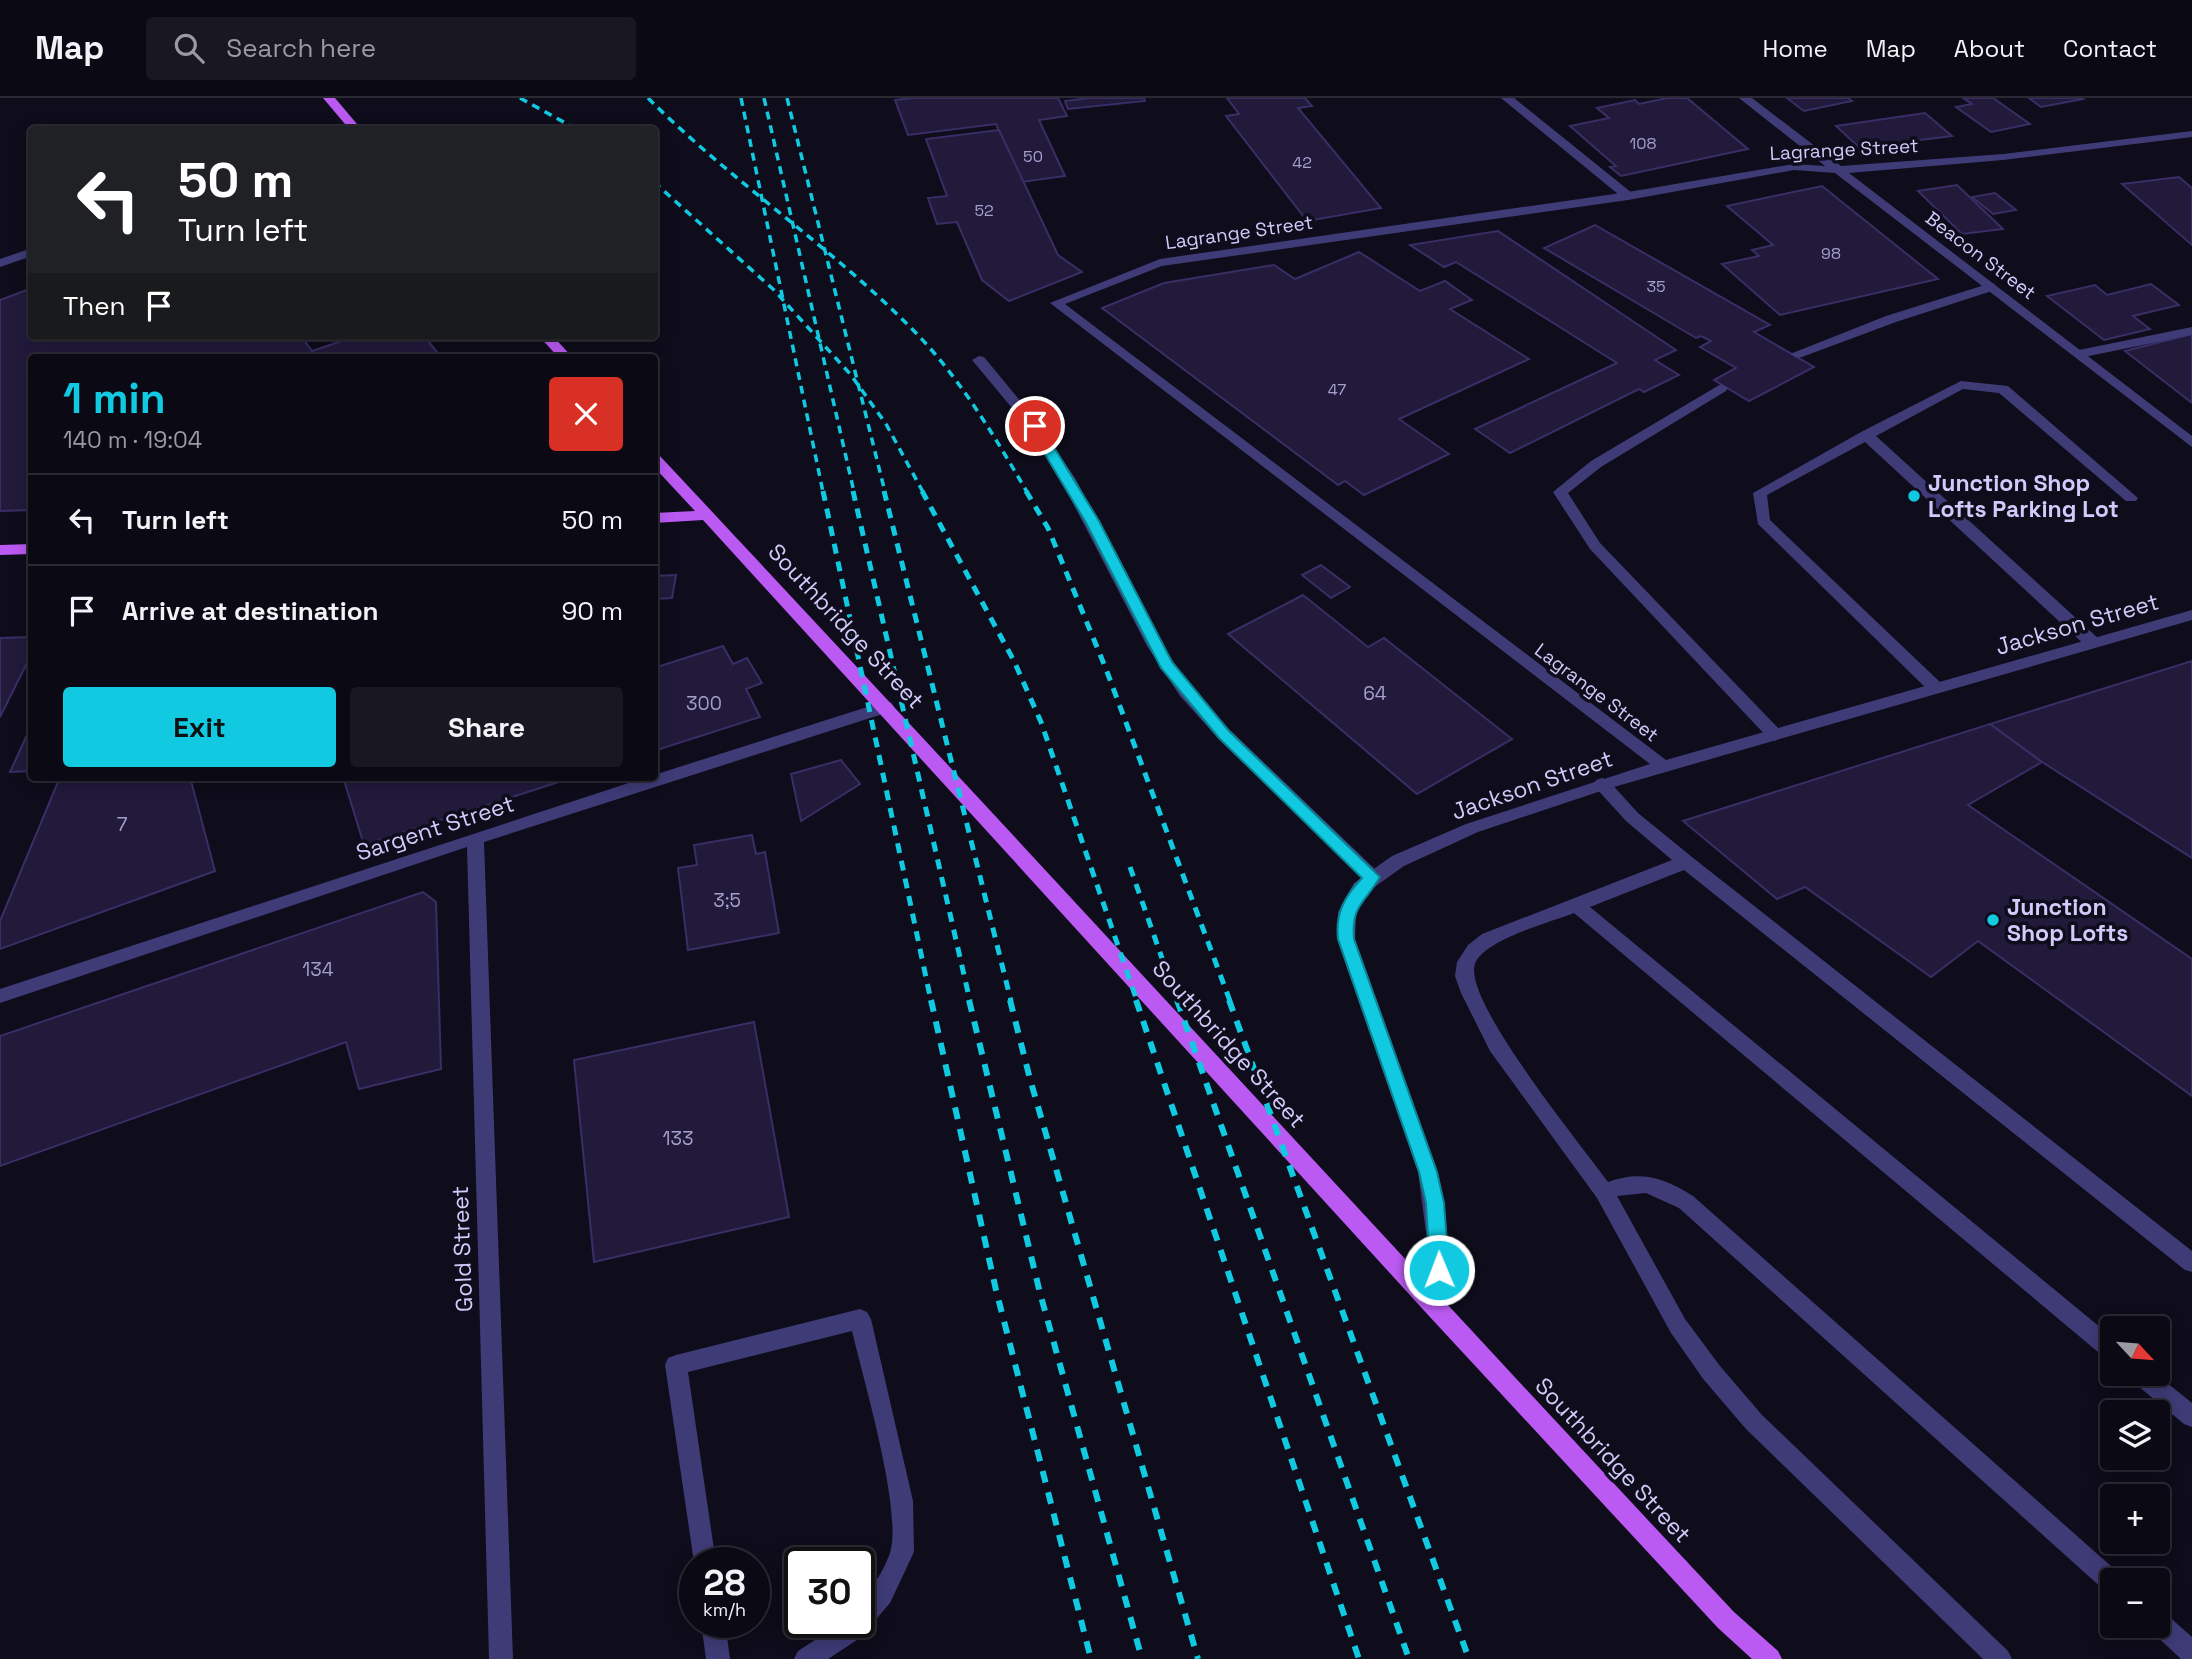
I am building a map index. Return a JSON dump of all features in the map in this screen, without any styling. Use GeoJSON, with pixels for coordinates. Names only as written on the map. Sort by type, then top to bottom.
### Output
{"type":"FeatureCollection","features":[{"type":"Feature","properties":{"kind":"main road"},"geometry":{"type":"LineString","coordinates":[[330,98],[353,126]]}},
{"type":"Feature","properties":{"kind":"main road"},"geometry":{"type":"LineString","coordinates":[[550,340],[562,354]]}},
{"type":"Feature","properties":{"kind":"main road","name":"Southbridge Street"},"geometry":{"type":"LineString","coordinates":[[658,462],[886,707],[1436,1309],[1726,1620],[1770,1659]]}},
{"type":"Feature","properties":{"kind":"main road"},"geometry":{"type":"LineString","coordinates":[[658,518],[706,515]]}},
{"type":"Feature","properties":{"kind":"main road"},"geometry":{"type":"LineString","coordinates":[[0,550],[28,548]]}},
{"type":"Feature","properties":{"kind":"main road"},"geometry":{"type":"LineString","coordinates":[[1726,1620],[1752,1659]]}},
{"type":"Feature","properties":{"kind":"street"},"geometry":{"type":"LineString","coordinates":[[1507,98],[1629,196]]}},
{"type":"Feature","properties":{"kind":"street","name":"Beacon Street"},"geometry":{"type":"LineString","coordinates":[[1745,98],[2192,443]]}},
{"type":"Feature","properties":{"kind":"street","name":"Lagrange Street"},"geometry":{"type":"LineString","coordinates":[[1663,766],[1056,303],[1160,263],[1629,196],[1794,167],[1838,170],[2003,157],[2192,134]]}},
{"type":"Feature","properties":{"kind":"street"},"geometry":{"type":"LineString","coordinates":[[0,263],[28,253]]}},
{"type":"Feature","properties":{"kind":"street"},"geometry":{"type":"LineString","coordinates":[[1797,354],[1891,319],[1991,287]]}},
{"type":"Feature","properties":{"kind":"street"},"geometry":{"type":"LineString","coordinates":[[2078,354],[2192,331]]}},
{"type":"Feature","properties":{"kind":"street"},"geometry":{"type":"LineString","coordinates":[[979,360],[1025,413],[1059,463],[1092,521],[1150,637],[1185,691],[1224,734],[1372,877]]}},
{"type":"Feature","properties":{"kind":"street"},"geometry":{"type":"LineString","coordinates":[[1936,688],[1763,521],[1760,493],[1961,385],[2003,389],[2131,498]]}},
{"type":"Feature","properties":{"kind":"street"},"geometry":{"type":"LineString","coordinates":[[1721,388],[1596,464],[1560,492],[1595,546],[1775,735]]}},
{"type":"Feature","properties":{"kind":"street"},"geometry":{"type":"LineString","coordinates":[[1866,435],[2094,643]]}},
{"type":"Feature","properties":{"kind":"street","name":"Jackson Street"},"geometry":{"type":"LineString","coordinates":[[1436,1309],[1439,1240],[1428,1172],[1346,939],[1345,926],[1352,899],[1372,877],[1415,853],[1472,828],[1602,784],[2192,615]]}},
{"type":"Feature","properties":{"kind":"street","name":"Sargent Street"},"geometry":{"type":"LineString","coordinates":[[658,780],[886,707]]}},
{"type":"Feature","properties":{"kind":"street","name":"Sargent Street"},"geometry":{"type":"LineString","coordinates":[[0,996],[654,781]]}},
{"type":"Feature","properties":{"kind":"street"},"geometry":{"type":"LineString","coordinates":[[1602,784],[1632,817],[1686,862],[2192,1263]]}},
{"type":"Feature","properties":{"kind":"street","name":"Gold Street"},"geometry":{"type":"LineString","coordinates":[[475,838],[501,1659]]}},
{"type":"Feature","properties":{"kind":"street"},"geometry":{"type":"LineString","coordinates":[[1686,862],[1488,939],[1474,950],[1466,962],[1464,976],[1497,1046],[1604,1192],[1678,1326],[1712,1373],[1754,1422],[2000,1659]]}},
{"type":"Feature","properties":{"kind":"street"},"geometry":{"type":"LineString","coordinates":[[1575,904],[2100,1340]]}},
{"type":"Feature","properties":{"kind":"street"},"geometry":{"type":"LineString","coordinates":[[1604,1192],[1623,1184],[1644,1182],[1665,1188],[1686,1202],[2100,1571]]}},
{"type":"Feature","properties":{"kind":"street"},"geometry":{"type":"LineString","coordinates":[[703,1547],[676,1365],[860,1319],[902,1501],[902,1552],[882,1595],[875,1603]]}},
{"type":"Feature","properties":{"kind":"street"},"geometry":{"type":"LineString","coordinates":[[2155,1386],[2192,1417]]}},
{"type":"Feature","properties":{"kind":"street"},"geometry":{"type":"LineString","coordinates":[[2170,1633],[2192,1653]]}},
{"type":"Feature","properties":{"kind":"street"},"geometry":{"type":"LineString","coordinates":[[715,1638],[718,1659]]}},
{"type":"Feature","properties":{"kind":"street"},"geometry":{"type":"LineString","coordinates":[[806,1659],[839,1638]]}},
{"type":"Feature","properties":{"kind":"building"},"geometry":{"type":"Polygon","coordinates":[[[1058,98],[1067,116],[1039,120],[1065,176],[1022,182],[996,124],[908,135],[895,100],[1058,98]]]}},
{"type":"Feature","properties":{"kind":"building"},"geometry":{"type":"Polygon","coordinates":[[[1144,98],[1145,101],[1068,109],[1065,101],[1144,98]]]}},
{"type":"Feature","properties":{"kind":"building"},"geometry":{"type":"Polygon","coordinates":[[[1227,98],[1305,98],[1312,106],[1298,108],[1381,208],[1307,221],[1226,116],[1239,114],[1227,98]]]}},
{"type":"Feature","properties":{"kind":"building"},"geometry":{"type":"Polygon","coordinates":[[[1667,98],[1687,98],[1748,149],[1621,176],[1610,167],[1616,166],[1570,126],[1609,118],[1597,108],[1635,100],[1639,104],[1667,98]]]}},
{"type":"Feature","properties":{"kind":"building"},"geometry":{"type":"Polygon","coordinates":[[[1787,98],[1848,98],[1852,101],[1804,111],[1787,98]]]}},
{"type":"Feature","properties":{"kind":"building"},"geometry":{"type":"Polygon","coordinates":[[[1963,98],[1993,98],[2030,124],[1991,132],[1956,107],[1972,104],[1963,98]]]}},
{"type":"Feature","properties":{"kind":"building"},"geometry":{"type":"Polygon","coordinates":[[[2029,98],[2081,98],[2083,99],[2041,107],[2029,98]]]}},
{"type":"Feature","properties":{"kind":"building"},"geometry":{"type":"Polygon","coordinates":[[[1925,113],[1952,136],[1904,142],[1908,146],[1865,153],[1836,126],[1925,113]]]}},
{"type":"Feature","properties":{"kind":"building"},"geometry":{"type":"Polygon","coordinates":[[[999,130],[1058,255],[1082,272],[1009,301],[982,280],[957,222],[937,224],[928,198],[947,196],[926,139],[999,130]]]}},
{"type":"Feature","properties":{"kind":"building"},"geometry":{"type":"Polygon","coordinates":[[[2179,177],[2192,188],[2192,245],[2122,184],[2179,177]]]}},
{"type":"Feature","properties":{"kind":"building"},"geometry":{"type":"Polygon","coordinates":[[[1957,185],[2003,229],[1962,234],[1918,191],[1957,185]]]}},
{"type":"Feature","properties":{"kind":"building"},"geometry":{"type":"Polygon","coordinates":[[[1822,186],[1938,279],[1780,315],[1722,264],[1759,256],[1752,250],[1773,245],[1727,206],[1822,186]]]}},
{"type":"Feature","properties":{"kind":"building"},"geometry":{"type":"Polygon","coordinates":[[[1995,193],[2016,210],[1993,214],[1972,197],[1995,193]]]}},
{"type":"Feature","properties":{"kind":"building"},"geometry":{"type":"Polygon","coordinates":[[[1595,225],[1770,325],[1754,332],[1814,367],[1749,401],[1714,380],[1736,368],[1700,347],[1711,341],[1701,336],[1696,338],[1544,248],[1595,225]]]}},
{"type":"Feature","properties":{"kind":"building"},"geometry":{"type":"Polygon","coordinates":[[[1498,231],[1676,350],[1655,360],[1679,375],[1644,392],[1639,389],[1510,453],[1475,429],[1617,363],[1456,262],[1444,267],[1410,245],[1498,231]]]}},
{"type":"Feature","properties":{"kind":"building"},"geometry":{"type":"Polygon","coordinates":[[[1359,252],[1420,291],[1445,281],[1472,300],[1450,309],[1529,359],[1399,419],[1449,454],[1364,495],[1345,481],[1338,485],[1102,308],[1164,283],[1274,265],[1295,279],[1359,252]]]}},
{"type":"Feature","properties":{"kind":"building"},"geometry":{"type":"Polygon","coordinates":[[[2151,284],[2179,305],[2133,316],[2150,329],[2104,340],[2047,296],[2095,285],[2107,295],[2151,284]]]}},
{"type":"Feature","properties":{"kind":"building"},"geometry":{"type":"Polygon","coordinates":[[[28,290],[28,340],[304,340],[312,351],[341,340],[427,340],[439,354],[28,354],[28,510],[0,511],[0,300],[28,290]]]}},
{"type":"Feature","properties":{"kind":"building"},"geometry":{"type":"Polygon","coordinates":[[[2192,334],[2192,403],[2125,351],[2192,334]]]}},
{"type":"Feature","properties":{"kind":"building"},"geometry":{"type":"Polygon","coordinates":[[[1321,565],[1350,587],[1331,598],[1302,575],[1321,565]]]}},
{"type":"Feature","properties":{"kind":"building"},"geometry":{"type":"Polygon","coordinates":[[[676,575],[672,598],[658,599],[658,576],[676,575]]]}},
{"type":"Feature","properties":{"kind":"building"},"geometry":{"type":"Polygon","coordinates":[[[1303,595],[1368,647],[1384,638],[1512,739],[1417,794],[1228,634],[1303,595]]]}},
{"type":"Feature","properties":{"kind":"building"},"geometry":{"type":"Polygon","coordinates":[[[28,637],[28,661],[0,717],[0,638],[28,637]]]}},
{"type":"Feature","properties":{"kind":"building"},"geometry":{"type":"Polygon","coordinates":[[[723,646],[733,664],[747,658],[762,683],[746,689],[760,717],[658,750],[658,667],[723,646]]]}},
{"type":"Feature","properties":{"kind":"building","name":"Junction Shop Lofts"},"geometry":{"type":"Polygon","coordinates":[[[2192,661],[2192,858],[2042,762],[1990,724],[2192,661]]]}},
{"type":"Feature","properties":{"kind":"building","name":"Junction Shop Lofts"},"geometry":{"type":"Polygon","coordinates":[[[1990,724],[2042,762],[1968,805],[2192,959],[2192,1096],[1978,941],[1931,977],[1805,887],[1777,899],[1683,821],[1990,724]]]}},
{"type":"Feature","properties":{"kind":"building"},"geometry":{"type":"Polygon","coordinates":[[[28,733],[28,771],[10,772],[28,733]]]}},
{"type":"Feature","properties":{"kind":"building"},"geometry":{"type":"Polygon","coordinates":[[[841,760],[860,784],[801,821],[791,774],[841,760]]]}},
{"type":"Feature","properties":{"kind":"building"},"geometry":{"type":"Polygon","coordinates":[[[58,781],[191,781],[215,871],[0,949],[0,921],[58,781]]]}},
{"type":"Feature","properties":{"kind":"building"},"geometry":{"type":"Polygon","coordinates":[[[344,781],[562,781],[364,845],[344,781]]]}},
{"type":"Feature","properties":{"kind":"building"},"geometry":{"type":"Polygon","coordinates":[[[752,835],[756,854],[765,852],[779,933],[688,950],[678,868],[697,865],[694,845],[752,835]]]}},
{"type":"Feature","properties":{"kind":"building"},"geometry":{"type":"Polygon","coordinates":[[[423,892],[436,902],[441,1069],[359,1089],[346,1042],[0,1166],[0,1036],[423,892]]]}},
{"type":"Feature","properties":{"kind":"building"},"geometry":{"type":"Polygon","coordinates":[[[754,1022],[789,1217],[594,1262],[574,1060],[754,1022]]]}},
{"type":"Feature","properties":{"kind":"railway"},"geometry":{"type":"LineString","coordinates":[[520,98],[571,126]]}},
{"type":"Feature","properties":{"kind":"railway"},"geometry":{"type":"LineString","coordinates":[[648,98],[680,129],[762,198]]}},
{"type":"Feature","properties":{"kind":"railway"},"geometry":{"type":"LineString","coordinates":[[741,98],[762,198]]}},
{"type":"Feature","properties":{"kind":"railway"},"geometry":{"type":"LineString","coordinates":[[764,98],[793,224]]}},
{"type":"Feature","properties":{"kind":"railway"},"geometry":{"type":"LineString","coordinates":[[787,98],[825,250]]}},
{"type":"Feature","properties":{"kind":"railway"},"geometry":{"type":"LineString","coordinates":[[658,186],[783,300]]}},
{"type":"Feature","properties":{"kind":"railway"},"geometry":{"type":"LineString","coordinates":[[762,198],[793,224]]}},
{"type":"Feature","properties":{"kind":"railway"},"geometry":{"type":"LineString","coordinates":[[762,198],[783,300]]}},
{"type":"Feature","properties":{"kind":"railway"},"geometry":{"type":"LineString","coordinates":[[793,224],[825,250]]}},
{"type":"Feature","properties":{"kind":"railway"},"geometry":{"type":"LineString","coordinates":[[793,224],[819,340]]}},
{"type":"Feature","properties":{"kind":"railway"},"geometry":{"type":"LineString","coordinates":[[825,250],[915,332],[947,369],[989,429],[1027,492]]}},
{"type":"Feature","properties":{"kind":"railway"},"geometry":{"type":"LineString","coordinates":[[825,250],[859,386]]}},
{"type":"Feature","properties":{"kind":"railway"},"geometry":{"type":"LineString","coordinates":[[783,300],[819,340]]}},
{"type":"Feature","properties":{"kind":"railway"},"geometry":{"type":"LineString","coordinates":[[783,300],[823,492]]}},
{"type":"Feature","properties":{"kind":"railway"},"geometry":{"type":"LineString","coordinates":[[819,340],[859,386]]}},
{"type":"Feature","properties":{"kind":"railway"},"geometry":{"type":"LineString","coordinates":[[819,340],[854,492]]}},
{"type":"Feature","properties":{"kind":"railway"},"geometry":{"type":"LineString","coordinates":[[859,386],[886,424],[923,492]]}},
{"type":"Feature","properties":{"kind":"railway"},"geometry":{"type":"LineString","coordinates":[[859,386],[885,492]]}},
{"type":"Feature","properties":{"kind":"railway"},"geometry":{"type":"LineString","coordinates":[[823,491],[931,1001]]}},
{"type":"Feature","properties":{"kind":"railway"},"geometry":{"type":"LineString","coordinates":[[853,491],[970,1001]]}},
{"type":"Feature","properties":{"kind":"railway"},"geometry":{"type":"LineString","coordinates":[[884,491],[1011,1001]]}},
{"type":"Feature","properties":{"kind":"railway"},"geometry":{"type":"LineString","coordinates":[[922,491],[1014,661],[1041,722],[1137,1001]]}},
{"type":"Feature","properties":{"kind":"railway"},"geometry":{"type":"LineString","coordinates":[[1026,491],[1048,528],[1106,669],[1230,1001]]}},
{"type":"Feature","properties":{"kind":"railway"},"geometry":{"type":"LineString","coordinates":[[1130,867],[1177,1001]]}},
{"type":"Feature","properties":{"kind":"railway"},"geometry":{"type":"LineString","coordinates":[[931,1000],[996,1290],[1091,1659]]}},
{"type":"Feature","properties":{"kind":"railway"},"geometry":{"type":"LineString","coordinates":[[969,1000],[1040,1293],[1142,1659]]}},
{"type":"Feature","properties":{"kind":"railway"},"geometry":{"type":"LineString","coordinates":[[1010,1000],[1030,1079],[1198,1659]]}},
{"type":"Feature","properties":{"kind":"railway"},"geometry":{"type":"LineString","coordinates":[[1136,1000],[1359,1659]]}},
{"type":"Feature","properties":{"kind":"railway"},"geometry":{"type":"LineString","coordinates":[[1177,1000],[1409,1659]]}},
{"type":"Feature","properties":{"kind":"railway"},"geometry":{"type":"LineString","coordinates":[[1229,1000],[1469,1659]]}},
{"type":"Feature","properties":{"kind":"place","name":"Junction Shop Lofts Parking Lot"},"geometry":{"type":"Point","coordinates":[1914,496]}},
{"type":"Feature","properties":{"kind":"place","name":"Junction Shop Lofts"},"geometry":{"type":"Point","coordinates":[1993,920]}},
{"type":"Feature","properties":{"kind":"route"},"geometry":{"type":"LineString","coordinates":[[1035,426],[1092,521],[1150,637],[1185,691],[1224,734],[1372,877],[1352,899],[1347,912],[1346,939],[1428,1172],[1435,1203],[1439,1270]]}}]}
